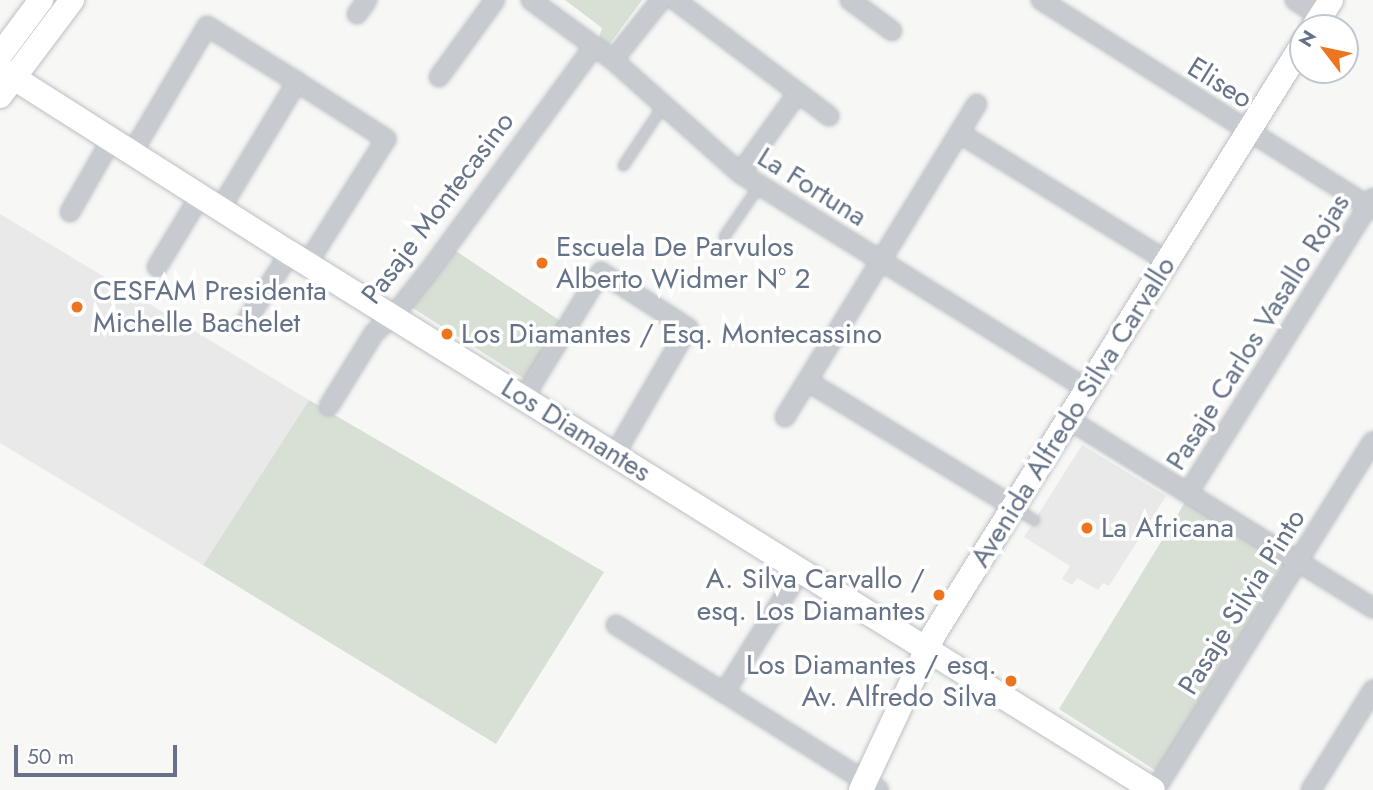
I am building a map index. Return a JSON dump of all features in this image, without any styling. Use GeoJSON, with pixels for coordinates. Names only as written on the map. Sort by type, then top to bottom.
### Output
{"type":"FeatureCollection","features":[{"type":"Feature","properties":{"kind":"street"},"geometry":{"type":"LineString","coordinates":[[0,55],[41,0]]}},
{"type":"Feature","properties":{"kind":"street"},"geometry":{"type":"LineString","coordinates":[[5,81],[72,0]]}},
{"type":"Feature","properties":{"kind":"street"},"geometry":{"type":"LineString","coordinates":[[439,77],[495,0]]}},
{"type":"Feature","properties":{"kind":"street","name":"La Fortuna"},"geometry":{"type":"LineString","coordinates":[[531,0],[613,60],[740,173],[1087,389]]}},
{"type":"Feature","properties":{"kind":"street"},"geometry":{"type":"LineString","coordinates":[[613,60],[661,0]]}},
{"type":"Feature","properties":{"kind":"street"},"geometry":{"type":"LineString","coordinates":[[675,0],[829,116]]}},
{"type":"Feature","properties":{"kind":"street","name":"Eliseo"},"geometry":{"type":"LineString","coordinates":[[1042,0],[1248,131],[1371,205]]}},
{"type":"Feature","properties":{"kind":"street"},"geometry":{"type":"LineString","coordinates":[[1296,0],[1319,14]]}},
{"type":"Feature","properties":{"kind":"street"},"geometry":{"type":"LineString","coordinates":[[854,1],[892,31]]}},
{"type":"Feature","properties":{"kind":"street"},"geometry":{"type":"LineString","coordinates":[[69,212],[121,146],[207,26],[386,139],[298,259],[245,323]]}},
{"type":"Feature","properties":{"kind":"street","name":"Pasaje Montecasino"},"geometry":{"type":"LineString","coordinates":[[328,406],[374,333],[394,315],[593,46]]}},
{"type":"Feature","properties":{"kind":"street","name":"Avenida Alfredo Silva Carvallo"},"geometry":{"type":"LineString","coordinates":[[869,787],[926,648],[1024,513],[1068,419],[1289,66]]}},
{"type":"Feature","properties":{"kind":"street","name":"Los Diamantes"},"geometry":{"type":"LineString","coordinates":[[5,81],[121,146],[298,259],[394,315],[1154,790]]}},
{"type":"Feature","properties":{"kind":"street"},"geometry":{"type":"LineString","coordinates":[[157,267],[210,203],[297,82]]}},
{"type":"Feature","properties":{"kind":"street"},"geometry":{"type":"LineString","coordinates":[[740,173],[798,93]]}},
{"type":"Feature","properties":{"kind":"street"},"geometry":{"type":"LineString","coordinates":[[785,417],[977,104]]}},
{"type":"Feature","properties":{"kind":"street"},"geometry":{"type":"LineString","coordinates":[[959,134],[1167,261]]}},
{"type":"Feature","properties":{"kind":"street","name":"Pasaje Carlos Vasallo Rojas"},"geometry":{"type":"LineString","coordinates":[[1188,493],[1371,205]]}},
{"type":"Feature","properties":{"kind":"street"},"geometry":{"type":"LineString","coordinates":[[524,397],[601,272],[688,328],[615,453]]}},
{"type":"Feature","properties":{"kind":"street"},"geometry":{"type":"LineString","coordinates":[[807,381],[1024,513]]}},
{"type":"Feature","properties":{"kind":"street"},"geometry":{"type":"LineString","coordinates":[[1068,419],[1373,608]]}},
{"type":"Feature","properties":{"kind":"street","name":"Pasaje Silvia Pinto"},"geometry":{"type":"LineString","coordinates":[[1154,790],[1373,441]]}},
{"type":"Feature","properties":{"kind":"street"},"geometry":{"type":"LineString","coordinates":[[724,693],[801,570]]}},
{"type":"Feature","properties":{"kind":"street"},"geometry":{"type":"LineString","coordinates":[[616,625],[869,787]]}},
{"type":"Feature","properties":{"kind":"street"},"geometry":{"type":"LineString","coordinates":[[1311,790],[1373,690]]}},
{"type":"Feature","properties":{"kind":"lane"},"geometry":{"type":"LineString","coordinates":[[623,165],[663,105]]}},
{"type":"Feature","properties":{"kind":"lane"},"geometry":{"type":"LineString","coordinates":[[724,236],[759,185]]}},
{"type":"Feature","properties":{"kind":"shaded area"},"geometry":{"type":"Polygon","coordinates":[[[565,0],[642,0],[609,45],[599,50],[596,47],[602,28],[565,0]]]}},
{"type":"Feature","properties":{"kind":"shaded area","name":"CESFAM Presidenta Michelle Bachelet"},"geometry":{"type":"Polygon","coordinates":[[[0,214],[309,400],[203,565],[0,443],[0,214]]]}},
{"type":"Feature","properties":{"kind":"shaded area"},"geometry":{"type":"Polygon","coordinates":[[[453,249],[562,322],[526,380],[411,307],[453,249]]]}},
{"type":"Feature","properties":{"kind":"shaded area"},"geometry":{"type":"Polygon","coordinates":[[[309,400],[604,572],[496,744],[203,565],[309,400]]]}},
{"type":"Feature","properties":{"kind":"shaded area","name":"La Africana"},"geometry":{"type":"Polygon","coordinates":[[[1082,445],[1166,496],[1109,586],[1103,583],[1098,590],[1077,578],[1072,585],[1062,579],[1070,566],[1024,537],[1082,445]]]}},
{"type":"Feature","properties":{"kind":"shaded area"},"geometry":{"type":"Polygon","coordinates":[[[1187,499],[1289,564],[1158,772],[1059,709],[1187,499]]]}},
{"type":"Feature","properties":{"kind":"place","name":"Escuela De Parvulos Alberto Widmer Nº 2"},"geometry":{"type":"Point","coordinates":[542,263]}},
{"type":"Feature","properties":{"kind":"place","name":"CESFAM Presidenta Michelle Bachelet"},"geometry":{"type":"Point","coordinates":[77,307]}},
{"type":"Feature","properties":{"kind":"place","name":"Los Diamantes / Esq. Montecassino"},"geometry":{"type":"Point","coordinates":[447,334]}},
{"type":"Feature","properties":{"kind":"place","name":"La Africana"},"geometry":{"type":"Point","coordinates":[1087,528]}},
{"type":"Feature","properties":{"kind":"place","name":"A. Silva Carvallo / esq. Los Diamantes"},"geometry":{"type":"Point","coordinates":[939,595]}},
{"type":"Feature","properties":{"kind":"place","name":"Los Diamantes / esq. Av. Alfredo Silva"},"geometry":{"type":"Point","coordinates":[1011,681]}}]}
